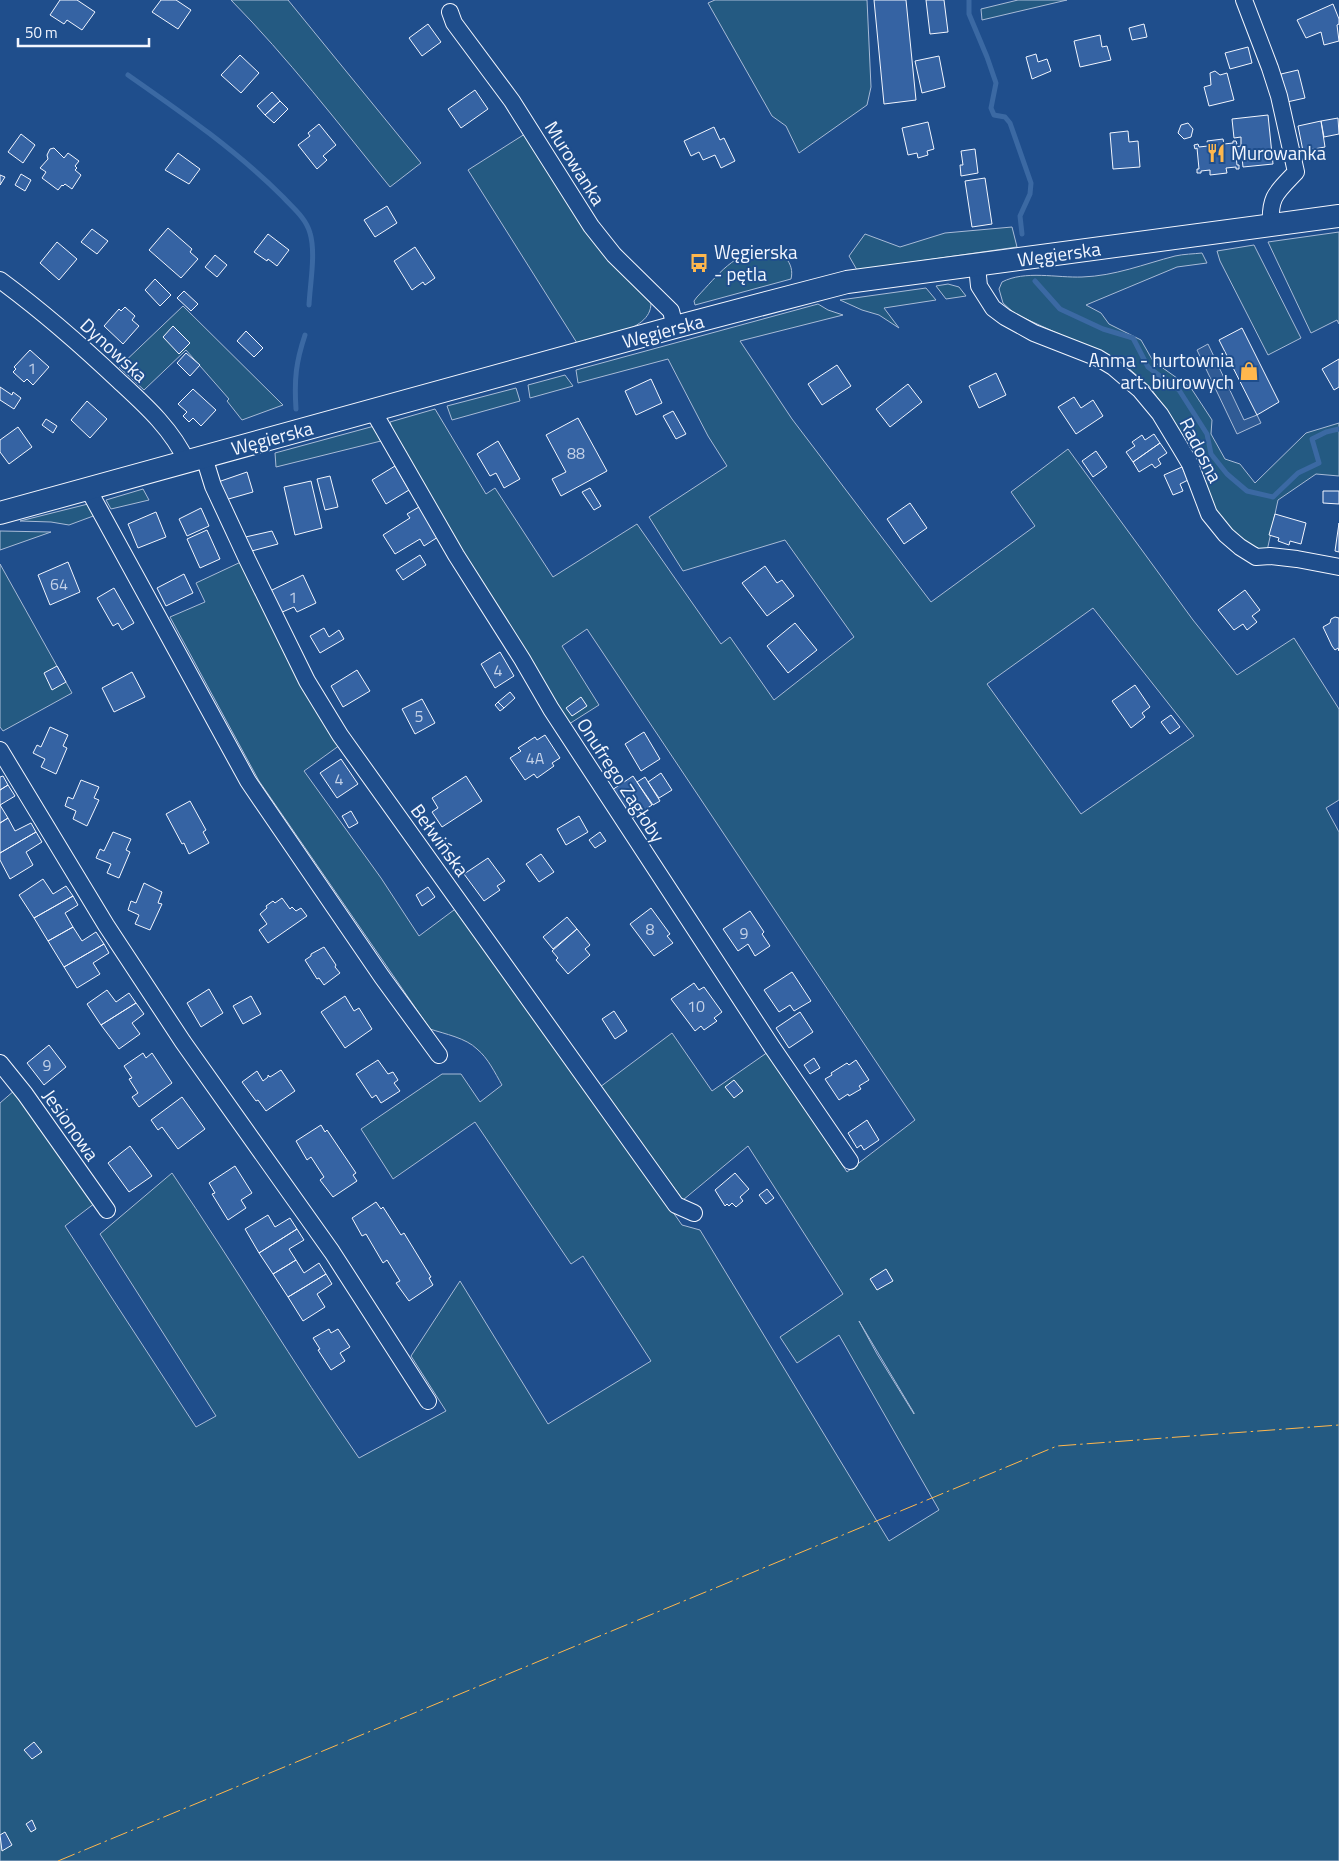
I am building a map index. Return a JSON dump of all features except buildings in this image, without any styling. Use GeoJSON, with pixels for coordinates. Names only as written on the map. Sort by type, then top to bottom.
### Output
{"type":"FeatureCollection","features":[{"type":"Feature","properties":{"kind":"main road","name":"Węgierska"},"geometry":{"type":"LineString","coordinates":[[0,513],[674,327],[846,282],[977,266],[1339,216]]}},
{"type":"Feature","properties":{"kind":"street"},"geometry":{"type":"LineString","coordinates":[[1244,0],[1279,96],[1296,172],[1274,196],[1270,210],[1271,226]]}},
{"type":"Feature","properties":{"kind":"street","name":"Murowanka"},"geometry":{"type":"LineString","coordinates":[[450,12],[454,23],[503,88],[531,130],[591,226],[614,255],[671,311],[674,327]]}},
{"type":"Feature","properties":{"kind":"street","name":"Radosna"},"geometry":{"type":"LineString","coordinates":[[977,266],[979,286],[993,308],[1034,333],[1106,362],[1140,390],[1160,414],[1185,456],[1209,514],[1226,535],[1240,547],[1256,557],[1270,556],[1297,559],[1339,567]]}},
{"type":"Feature","properties":{"kind":"street","name":"Dynowska"},"geometry":{"type":"LineString","coordinates":[[0,280],[68,334],[132,393],[169,431],[178,443],[196,459]]}},
{"type":"Feature","properties":{"kind":"street","name":"Onufrego Zagłoby"},"geometry":{"type":"LineString","coordinates":[[373,411],[456,555],[522,659],[551,709],[767,1039],[850,1161]]}},
{"type":"Feature","properties":{"kind":"street","name":"Bełwińska"},"geometry":{"type":"LineString","coordinates":[[196,459],[213,486],[307,681],[340,735],[676,1205],[694,1213]]}},
{"type":"Feature","properties":{"kind":"street"},"geometry":{"type":"LineString","coordinates":[[88,489],[248,781],[382,976],[439,1055]]}},
{"type":"Feature","properties":{"kind":"street"},"geometry":{"type":"LineString","coordinates":[[0,750],[106,924],[178,1034],[332,1252],[428,1401]]}},
{"type":"Feature","properties":{"kind":"street","name":"Jesionowa"},"geometry":{"type":"LineString","coordinates":[[0,1064],[24,1094],[107,1210]]}},
{"type":"Feature","properties":{"kind":"shaded area"},"geometry":{"type":"Polygon","coordinates":[[[231,0],[288,0],[421,163],[390,187],[293,68],[231,0]]]}},
{"type":"Feature","properties":{"kind":"shaded area"},"geometry":{"type":"Polygon","coordinates":[[[715,0],[867,0],[871,87],[867,105],[799,153],[786,126],[772,116],[708,3],[715,0]]]}},
{"type":"Feature","properties":{"kind":"shaded area"},"geometry":{"type":"Polygon","coordinates":[[[1018,0],[1067,0],[982,20],[981,9],[1018,0]]]}},
{"type":"Feature","properties":{"kind":"shaded area"},"geometry":{"type":"Polygon","coordinates":[[[528,132],[650,297],[650,308],[646,318],[626,331],[577,343],[468,170],[528,132]]]}},
{"type":"Feature","properties":{"kind":"shaded area"},"geometry":{"type":"Polygon","coordinates":[[[1012,227],[1017,247],[857,270],[849,256],[865,234],[900,247],[945,233],[1012,227]]]}},
{"type":"Feature","properties":{"kind":"shaded area"},"geometry":{"type":"Polygon","coordinates":[[[1339,232],[1339,324],[1337,320],[1311,333],[1268,242],[1339,232]]]}},
{"type":"Feature","properties":{"kind":"shaded area"},"geometry":{"type":"Polygon","coordinates":[[[1254,245],[1301,338],[1268,355],[1220,261],[1217,251],[1254,245]]]}},
{"type":"Feature","properties":{"kind":"shaded area"},"geometry":{"type":"Polygon","coordinates":[[[766,249],[777,252],[786,258],[791,268],[791,279],[695,305],[694,301],[697,297],[727,266],[745,255],[766,249]]]}},
{"type":"Feature","properties":{"kind":"shaded area"},"geometry":{"type":"Polygon","coordinates":[[[1202,253],[1207,263],[1177,267],[1086,305],[1101,313],[1109,324],[1141,340],[1153,361],[1191,388],[1212,420],[1211,434],[1225,459],[1240,464],[1255,483],[1306,433],[1339,423],[1339,476],[1316,474],[1278,500],[1267,551],[1252,547],[1228,530],[1215,514],[1169,414],[1149,386],[1126,366],[1015,314],[1003,303],[999,289],[1002,282],[1021,276],[1094,276],[1118,272],[1175,256],[1202,253]]]}},
{"type":"Feature","properties":{"kind":"shaded area"},"geometry":{"type":"Polygon","coordinates":[[[948,284],[959,287],[966,296],[946,299],[936,286],[948,284]]]}},
{"type":"Feature","properties":{"kind":"shaded area"},"geometry":{"type":"Polygon","coordinates":[[[926,288],[936,300],[884,308],[899,328],[879,315],[840,300],[926,288]]]}},
{"type":"Feature","properties":{"kind":"shaded area"},"geometry":{"type":"Polygon","coordinates":[[[818,304],[843,315],[740,341],[792,419],[931,602],[1035,526],[1011,492],[1068,449],[1193,620],[1237,675],[1294,638],[1339,709],[1339,800],[1326,808],[1339,832],[1339,1861],[0,1861],[0,1103],[15,1090],[95,1203],[65,1226],[196,1427],[216,1416],[100,1234],[172,1173],[359,1458],[446,1411],[411,1356],[460,1281],[548,1424],[651,1361],[583,1256],[571,1264],[475,1122],[393,1179],[361,1129],[442,1074],[461,1074],[480,1102],[502,1085],[488,1061],[472,1045],[430,1029],[259,781],[170,617],[205,602],[196,583],[243,561],[340,745],[304,771],[381,878],[419,936],[458,907],[682,1225],[700,1230],[889,1541],[939,1510],[839,1335],[797,1363],[780,1337],[843,1294],[748,1146],[683,1200],[600,1087],[672,1033],[712,1091],[768,1052],[847,1172],[915,1120],[587,629],[562,646],[599,705],[569,724],[498,611],[395,438],[390,422],[435,409],[486,494],[495,488],[553,577],[637,524],[721,644],[730,637],[774,700],[854,637],[785,540],[683,571],[649,517],[727,466],[708,436],[668,359],[578,383],[576,370],[818,304]],[[1093,608],[987,684],[1081,814],[1194,736],[1093,608]],[[859,1321],[877,1354],[914,1414],[914,1413],[859,1321]]]}},
{"type":"Feature","properties":{"kind":"shaded area"},"geometry":{"type":"Polygon","coordinates":[[[183,306],[283,405],[242,420],[227,401],[229,399],[186,350],[144,390],[119,367],[183,306]]]}},
{"type":"Feature","properties":{"kind":"shaded area"},"geometry":{"type":"Polygon","coordinates":[[[1208,344],[1244,420],[1257,415],[1261,423],[1237,434],[1197,350],[1208,344]]]}},
{"type":"Feature","properties":{"kind":"shaded area"},"geometry":{"type":"Polygon","coordinates":[[[565,375],[573,386],[530,398],[528,385],[565,375]]]}},
{"type":"Feature","properties":{"kind":"shaded area"},"geometry":{"type":"Polygon","coordinates":[[[516,388],[520,401],[452,420],[447,406],[516,388]]]}},
{"type":"Feature","properties":{"kind":"shaded area"},"geometry":{"type":"Polygon","coordinates":[[[378,425],[385,440],[276,467],[275,453],[378,425]]]}},
{"type":"Feature","properties":{"kind":"shaded area"},"geometry":{"type":"Polygon","coordinates":[[[143,489],[149,500],[111,509],[106,500],[143,489]]]}},
{"type":"Feature","properties":{"kind":"shaded area"},"geometry":{"type":"Polygon","coordinates":[[[92,503],[96,515],[69,525],[51,522],[20,521],[92,503]]]}},
{"type":"Feature","properties":{"kind":"shaded area"},"geometry":{"type":"Polygon","coordinates":[[[0,531],[51,532],[0,550],[0,531]]]}},
{"type":"Feature","properties":{"kind":"shaded area"},"geometry":{"type":"Polygon","coordinates":[[[0,564],[72,693],[3,731],[0,727],[0,564]]]}},
{"type":"Feature","properties":{"kind":"waterway"},"geometry":{"type":"LineString","coordinates":[[969,0],[969,14],[996,83],[991,108],[994,115],[1005,117],[1010,123],[1031,183],[1030,194],[1020,216],[1022,234]]}},
{"type":"Feature","properties":{"kind":"waterway"},"geometry":{"type":"LineString","coordinates":[[128,75],[188,117],[246,163],[295,209],[308,228],[312,241],[309,305]]}},
{"type":"Feature","properties":{"kind":"waterway"},"geometry":{"type":"LineString","coordinates":[[1035,281],[1060,309],[1103,329],[1133,338],[1148,367],[1179,390],[1207,434],[1211,454],[1227,474],[1247,491],[1273,497],[1298,473],[1319,463],[1312,439],[1326,432],[1339,429]]}},
{"type":"Feature","properties":{"kind":"waterway"},"geometry":{"type":"LineString","coordinates":[[296,409],[296,371],[305,335]]}},
{"type":"Feature","properties":{"kind":"power"},"geometry":{"type":"LineString","coordinates":[[58,1861],[1057,1446],[1339,1425]]}},
{"type":"Feature","properties":{"kind":"place","name":"Murowanka"},"geometry":{"type":"Point","coordinates":[1216,153]}},
{"type":"Feature","properties":{"kind":"place","name":"Węgierska - pętla"},"geometry":{"type":"Point","coordinates":[699,263]}},
{"type":"Feature","properties":{"kind":"place","name":"Anma - hurtownia art. biurowych"},"geometry":{"type":"Point","coordinates":[1249,371]}}]}
